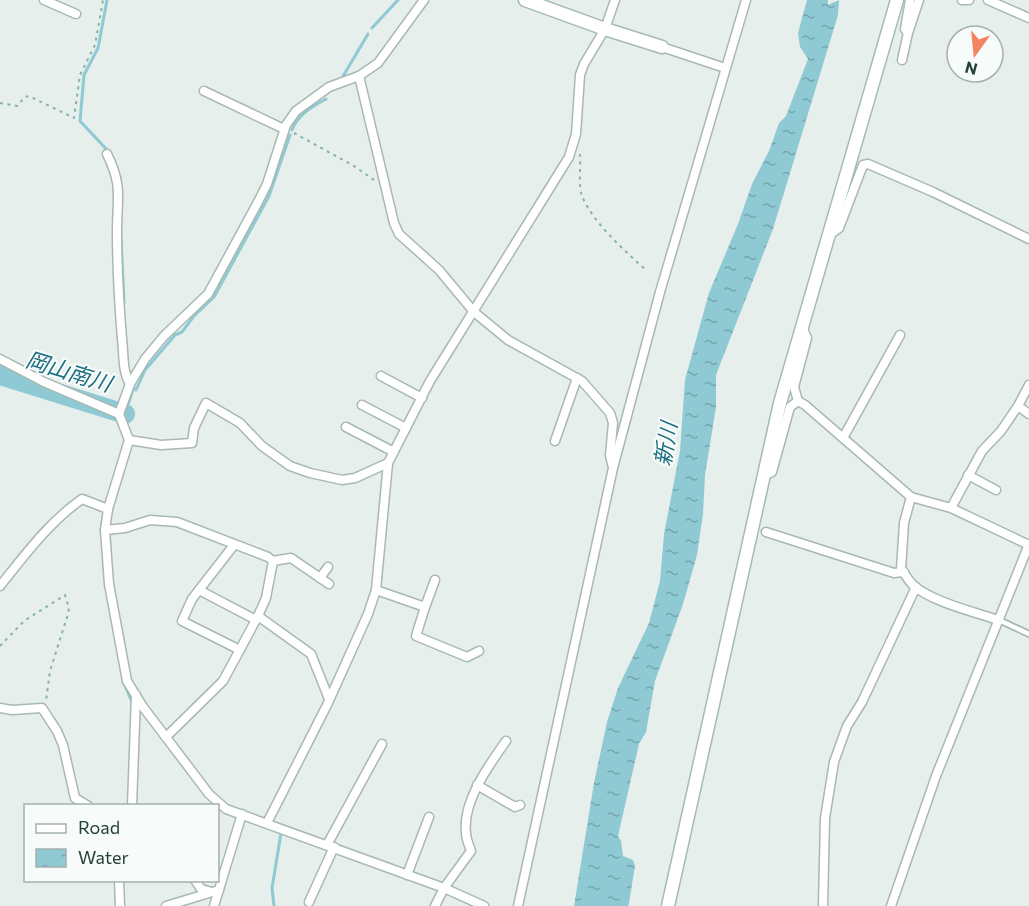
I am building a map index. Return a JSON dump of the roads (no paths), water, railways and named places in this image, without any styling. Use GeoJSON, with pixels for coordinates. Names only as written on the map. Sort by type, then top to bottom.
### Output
{"type":"FeatureCollection","features":[{"type":"Feature","properties":{"kind":"street"},"geometry":{"type":"LineString","coordinates":[[44,0],[76,14]]}},
{"type":"Feature","properties":{"kind":"street"},"geometry":{"type":"LineString","coordinates":[[424,0],[378,63],[359,76],[329,87],[296,111],[284,129],[267,184],[208,294],[164,336],[145,359],[130,384],[119,414],[129,440],[108,509],[105,530],[110,584],[127,681],[209,795],[226,809],[407,874],[484,906]]}},
{"type":"Feature","properties":{"kind":"street"},"geometry":{"type":"LineString","coordinates":[[525,0],[725,68]]}},
{"type":"Feature","properties":{"kind":"street"},"geometry":{"type":"LineString","coordinates":[[267,823],[329,699],[368,614],[376,590],[388,463],[422,398],[569,158],[576,134],[580,75],[605,29],[615,0]]}},
{"type":"Feature","properties":{"kind":"street"},"geometry":{"type":"LineString","coordinates":[[518,906],[613,468],[660,292],[746,0]]}},
{"type":"Feature","properties":{"kind":"street"},"geometry":{"type":"LineString","coordinates":[[668,906],[780,403],[897,0]]}},
{"type":"Feature","properties":{"kind":"street"},"geometry":{"type":"LineString","coordinates":[[908,33],[905,29],[910,0]]}},
{"type":"Feature","properties":{"kind":"street"},"geometry":{"type":"LineString","coordinates":[[902,60],[919,0]]}},
{"type":"Feature","properties":{"kind":"street"},"geometry":{"type":"LineString","coordinates":[[962,0],[969,0]]}},
{"type":"Feature","properties":{"kind":"street"},"geometry":{"type":"LineString","coordinates":[[988,0],[1029,18]]}},
{"type":"Feature","properties":{"kind":"street"},"geometry":{"type":"LineString","coordinates":[[359,76],[394,223],[399,234],[439,270],[474,312],[508,340],[582,381],[610,413],[613,423],[610,455],[613,468]]}},
{"type":"Feature","properties":{"kind":"street"},"geometry":{"type":"LineString","coordinates":[[204,91],[284,129]]}},
{"type":"Feature","properties":{"kind":"street"},"geometry":{"type":"LineString","coordinates":[[107,154],[119,186],[117,231],[121,326],[126,377],[130,384]]}},
{"type":"Feature","properties":{"kind":"street"},"geometry":{"type":"LineString","coordinates":[[827,236],[839,228],[863,165],[868,164],[933,192],[1029,239]]}},
{"type":"Feature","properties":{"kind":"street"},"geometry":{"type":"LineString","coordinates":[[802,327],[807,338],[794,387],[798,401],[911,497],[951,508],[1029,544],[936,776],[891,906]]}},
{"type":"Feature","properties":{"kind":"street"},"geometry":{"type":"LineString","coordinates":[[843,438],[900,335]]}},
{"type":"Feature","properties":{"kind":"street"},"geometry":{"type":"LineString","coordinates":[[0,359],[45,382],[119,414]]}},
{"type":"Feature","properties":{"kind":"street"},"geometry":{"type":"LineString","coordinates":[[381,376],[422,398]]}},
{"type":"Feature","properties":{"kind":"street"},"geometry":{"type":"LineString","coordinates":[[555,441],[577,378]]}},
{"type":"Feature","properties":{"kind":"street"},"geometry":{"type":"LineString","coordinates":[[951,508],[982,451],[1001,431],[1029,386]]}},
{"type":"Feature","properties":{"kind":"street"},"geometry":{"type":"LineString","coordinates":[[763,476],[772,472],[790,407],[798,401]]}},
{"type":"Feature","properties":{"kind":"street"},"geometry":{"type":"LineString","coordinates":[[129,440],[161,445],[192,443],[194,428],[206,403],[240,423],[262,447],[290,466],[310,473],[342,480],[355,478],[388,463]]}},
{"type":"Feature","properties":{"kind":"street"},"geometry":{"type":"LineString","coordinates":[[362,405],[406,428]]}},
{"type":"Feature","properties":{"kind":"street"},"geometry":{"type":"LineString","coordinates":[[1018,406],[1029,414]]}},
{"type":"Feature","properties":{"kind":"street"},"geometry":{"type":"LineString","coordinates":[[346,427],[394,452]]}},
{"type":"Feature","properties":{"kind":"street"},"geometry":{"type":"LineString","coordinates":[[968,476],[996,490]]}},
{"type":"Feature","properties":{"kind":"street"},"geometry":{"type":"LineString","coordinates":[[911,497],[904,523],[901,569],[916,587],[945,603],[998,620]]}},
{"type":"Feature","properties":{"kind":"street"},"geometry":{"type":"LineString","coordinates":[[0,586],[39,537],[69,508],[82,499],[108,509]]}},
{"type":"Feature","properties":{"kind":"street"},"geometry":{"type":"LineString","coordinates":[[105,530],[125,528],[150,520],[177,522],[268,557],[273,561],[291,558],[329,584]]}},
{"type":"Feature","properties":{"kind":"street"},"geometry":{"type":"LineString","coordinates":[[766,532],[894,573],[904,572]]}},
{"type":"Feature","properties":{"kind":"street"},"geometry":{"type":"LineString","coordinates":[[234,545],[199,590],[182,621],[240,650]]}},
{"type":"Feature","properties":{"kind":"street"},"geometry":{"type":"LineString","coordinates":[[166,737],[224,681],[266,598],[273,561]]}},
{"type":"Feature","properties":{"kind":"street"},"geometry":{"type":"LineString","coordinates":[[320,578],[328,567]]}},
{"type":"Feature","properties":{"kind":"street"},"geometry":{"type":"LineString","coordinates":[[435,580],[416,636],[467,657],[479,651]]}},
{"type":"Feature","properties":{"kind":"street"},"geometry":{"type":"LineString","coordinates":[[823,906],[825,818],[834,762],[847,726],[862,702],[916,587]]}},
{"type":"Feature","properties":{"kind":"street"},"geometry":{"type":"LineString","coordinates":[[199,590],[257,618],[311,654],[329,699]]}},
{"type":"Feature","properties":{"kind":"street"},"geometry":{"type":"LineString","coordinates":[[376,590],[425,608]]}},
{"type":"Feature","properties":{"kind":"street"},"geometry":{"type":"LineString","coordinates":[[132,804],[136,695]]}},
{"type":"Feature","properties":{"kind":"street"},"geometry":{"type":"LineString","coordinates":[[0,708],[12,710],[42,708],[63,745],[75,798],[85,804]]}},
{"type":"Feature","properties":{"kind":"street"},"geometry":{"type":"LineString","coordinates":[[435,906],[444,888],[471,851],[466,833],[466,819],[477,785],[506,741]]}},
{"type":"Feature","properties":{"kind":"street"},"geometry":{"type":"LineString","coordinates":[[309,902],[330,846],[382,744]]}},
{"type":"Feature","properties":{"kind":"street"},"geometry":{"type":"LineString","coordinates":[[477,785],[515,807],[520,805]]}},
{"type":"Feature","properties":{"kind":"street"},"geometry":{"type":"LineString","coordinates":[[214,906],[216,891],[242,814]]}},
{"type":"Feature","properties":{"kind":"street"},"geometry":{"type":"LineString","coordinates":[[407,874],[429,817]]}},
{"type":"Feature","properties":{"kind":"street"},"geometry":{"type":"LineString","coordinates":[[119,882],[120,906]]}},
{"type":"Feature","properties":{"kind":"street"},"geometry":{"type":"LineString","coordinates":[[196,882],[201,889],[216,891]]}},
{"type":"Feature","properties":{"kind":"street"},"geometry":{"type":"LineString","coordinates":[[166,906],[216,891]]}},
{"type":"Feature","properties":{"kind":"lane"},"geometry":{"type":"LineString","coordinates":[[998,620],[1029,634]]}},
{"type":"Feature","properties":{"kind":"water"},"geometry":{"type":"Polygon","coordinates":[[[807,0],[828,0],[828,5],[839,0],[838,15],[773,229],[716,375],[716,407],[705,475],[703,514],[697,555],[683,604],[655,681],[646,732],[639,744],[618,836],[623,856],[633,860],[635,866],[629,903],[628,906],[574,906],[594,783],[607,722],[618,688],[649,623],[660,581],[664,534],[680,451],[685,380],[709,293],[752,184],[769,151],[779,123],[786,116],[808,59],[800,47],[798,33],[807,0]]]}},
{"type":"Feature","properties":{"kind":"waterway"},"geometry":{"type":"LineString","coordinates":[[107,0],[98,48],[84,75],[80,121],[110,153]]}},
{"type":"Feature","properties":{"kind":"waterway"},"geometry":{"type":"LineString","coordinates":[[372,28],[398,0]]}},
{"type":"Feature","properties":{"kind":"waterway"},"geometry":{"type":"LineString","coordinates":[[342,78],[368,34]]}},
{"type":"Feature","properties":{"kind":"waterway"},"geometry":{"type":"LineString","coordinates":[[292,130],[302,115],[326,99]]}},
{"type":"Feature","properties":{"kind":"waterway"},"geometry":{"type":"LineString","coordinates":[[136,390],[145,370],[175,335],[182,332],[194,316],[214,297],[269,196],[290,135]]}},
{"type":"Feature","properties":{"kind":"waterway"},"geometry":{"type":"LineString","coordinates":[[120,178],[122,193]]}},
{"type":"Feature","properties":{"kind":"waterway"},"geometry":{"type":"LineString","coordinates":[[121,238],[124,303]]}},
{"type":"Feature","properties":{"kind":"waterway","name":"岡山南川"},"geometry":{"type":"LineString","coordinates":[[0,375],[125,414]]}},
{"type":"Feature","properties":{"kind":"waterway"},"geometry":{"type":"LineString","coordinates":[[125,414],[134,386],[132,384]]}},
{"type":"Feature","properties":{"kind":"waterway"},"geometry":{"type":"LineString","coordinates":[[101,532],[104,512]]}},
{"type":"Feature","properties":{"kind":"waterway"},"geometry":{"type":"LineString","coordinates":[[123,681],[132,702]]}},
{"type":"Feature","properties":{"kind":"waterway"},"geometry":{"type":"LineString","coordinates":[[274,906],[272,888],[281,833]]}},
{"type":"Feature","properties":{"kind":"waterway"},"geometry":{"type":"LineString","coordinates":[[116,885],[116,900]]}},
{"type":"Feature","properties":{"kind":"water label","name":"新川"},"geometry":{"type":"Point","coordinates":[665,444]}}]}
